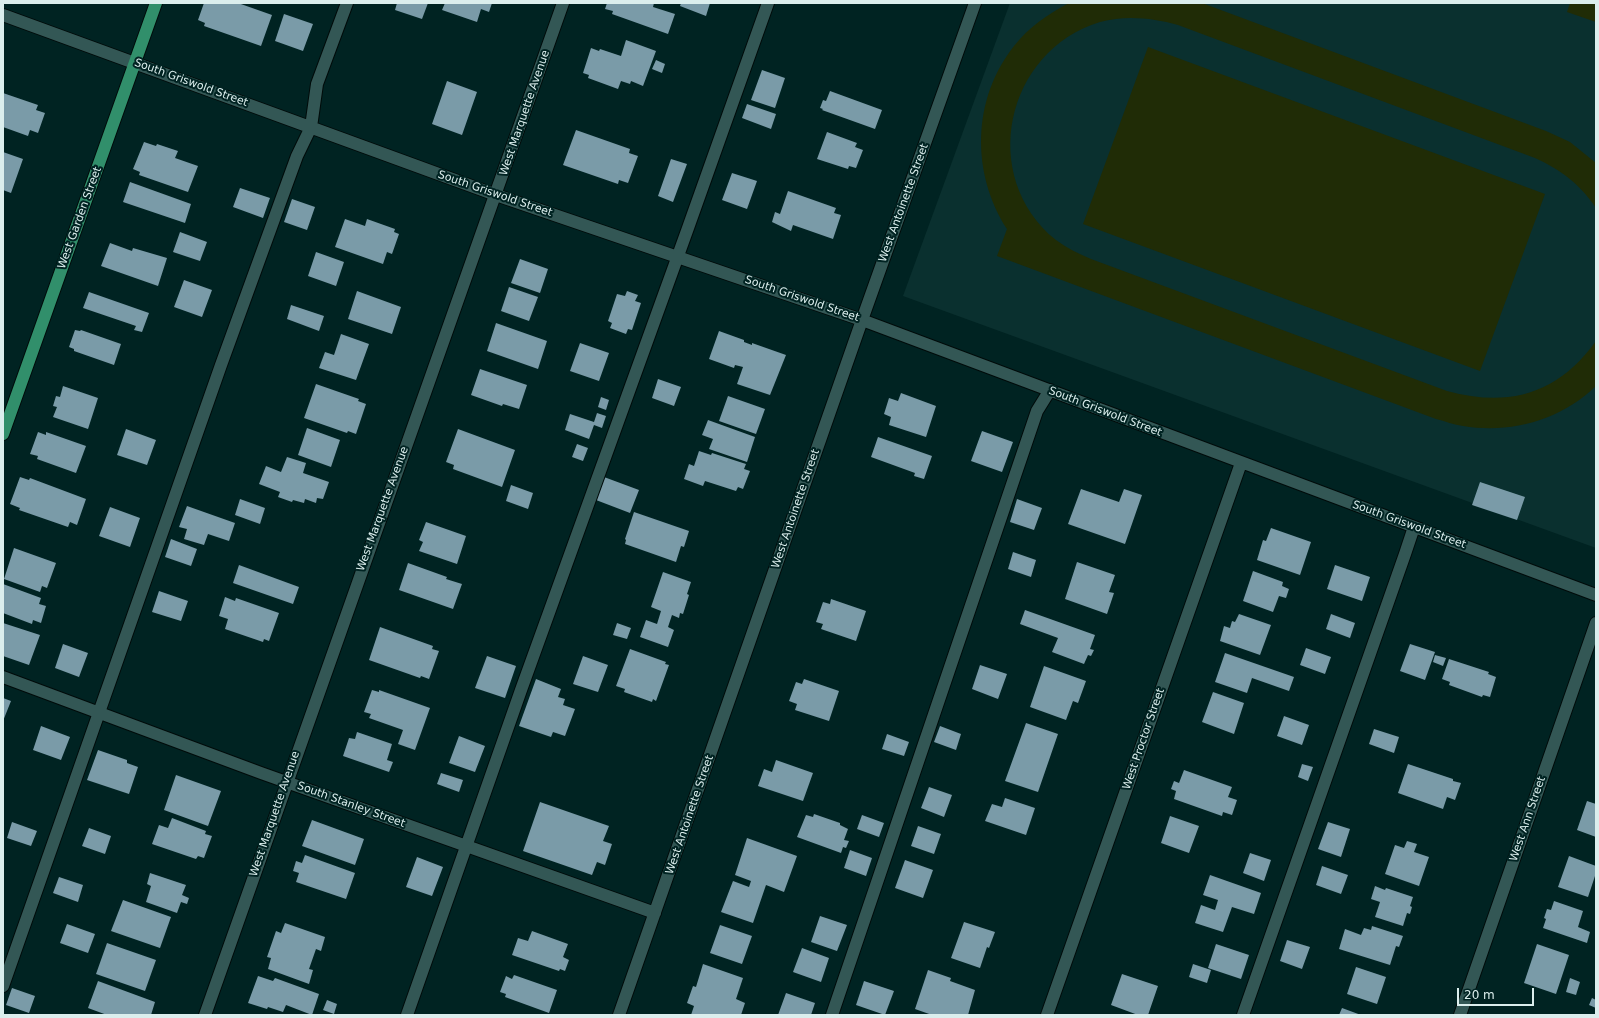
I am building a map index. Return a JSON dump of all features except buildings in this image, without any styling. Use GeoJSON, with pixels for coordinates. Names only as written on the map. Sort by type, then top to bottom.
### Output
{"type":"FeatureCollection","features":[{"type":"Feature","properties":{"kind":"main road","name":"West Garden Street"},"geometry":{"type":"LineString","coordinates":[[3,434],[156,3]]}},
{"type":"Feature","properties":{"kind":"street"},"geometry":{"type":"LineString","coordinates":[[3,986],[98,712],[104,702],[221,365],[310,127],[317,84],[347,3]]}},
{"type":"Feature","properties":{"kind":"street","name":"West Marquette Avenue"},"geometry":{"type":"LineString","coordinates":[[205,1015],[286,781],[496,195],[563,3]]}},
{"type":"Feature","properties":{"kind":"street"},"geometry":{"type":"LineString","coordinates":[[407,1015],[468,846],[521,690],[678,257],[768,3]]}},
{"type":"Feature","properties":{"kind":"street","name":"West Antoinette Street"},"geometry":{"type":"LineString","coordinates":[[620,1015],[862,320],[976,3]]}},
{"type":"Feature","properties":{"kind":"street","name":"South Griswold Street"},"geometry":{"type":"LineString","coordinates":[[3,15],[496,195],[862,320],[1596,595]]}},
{"type":"Feature","properties":{"kind":"street"},"geometry":{"type":"LineString","coordinates":[[832,1015],[1037,411],[1050,390]]}},
{"type":"Feature","properties":{"kind":"street","name":"West Proctor Street"},"geometry":{"type":"LineString","coordinates":[[1047,1015],[1241,463]]}},
{"type":"Feature","properties":{"kind":"street"},"geometry":{"type":"LineString","coordinates":[[1243,1015],[1406,554],[1414,527]]}},
{"type":"Feature","properties":{"kind":"street","name":"West Ann Street"},"geometry":{"type":"LineString","coordinates":[[1460,1015],[1596,623]]}},
{"type":"Feature","properties":{"kind":"street","name":"South Stanley Street"},"geometry":{"type":"LineString","coordinates":[[3,677],[286,781],[655,913]]}},
{"type":"Feature","properties":{"kind":"shaded area"},"geometry":{"type":"Polygon","coordinates":[[[1010,3],[1596,3],[1596,548],[903,296],[1010,3]]]}},
{"type":"Feature","properties":{"kind":"green space"},"geometry":{"type":"Polygon","coordinates":[[[1069,3],[1202,3],[1546,131],[1570,142],[1596,163],[1596,208],[1590,199],[1569,178],[1535,158],[1178,25],[1149,19],[1130,18],[1100,22],[1068,37],[1042,59],[1024,87],[1013,118],[1011,151],[1017,183],[1032,214],[1056,240],[1064,246],[1091,259],[1447,391],[1470,396],[1491,398],[1511,397],[1549,385],[1565,374],[1581,359],[1596,341],[1596,386],[1567,408],[1534,422],[1499,428],[1481,428],[1456,425],[1436,419],[997,256],[1007,229],[995,207],[987,184],[982,160],[981,136],[984,112],[990,89],[1000,67],[1020,39],[1039,22],[1069,3]]]}},
{"type":"Feature","properties":{"kind":"green space"},"geometry":{"type":"Polygon","coordinates":[[[1570,3],[1596,3],[1596,22],[1567,12],[1570,3]]]}},
{"type":"Feature","properties":{"kind":"green space"},"geometry":{"type":"Polygon","coordinates":[[[1148,47],[1545,194],[1480,371],[1083,224],[1148,47]]]}}]}
